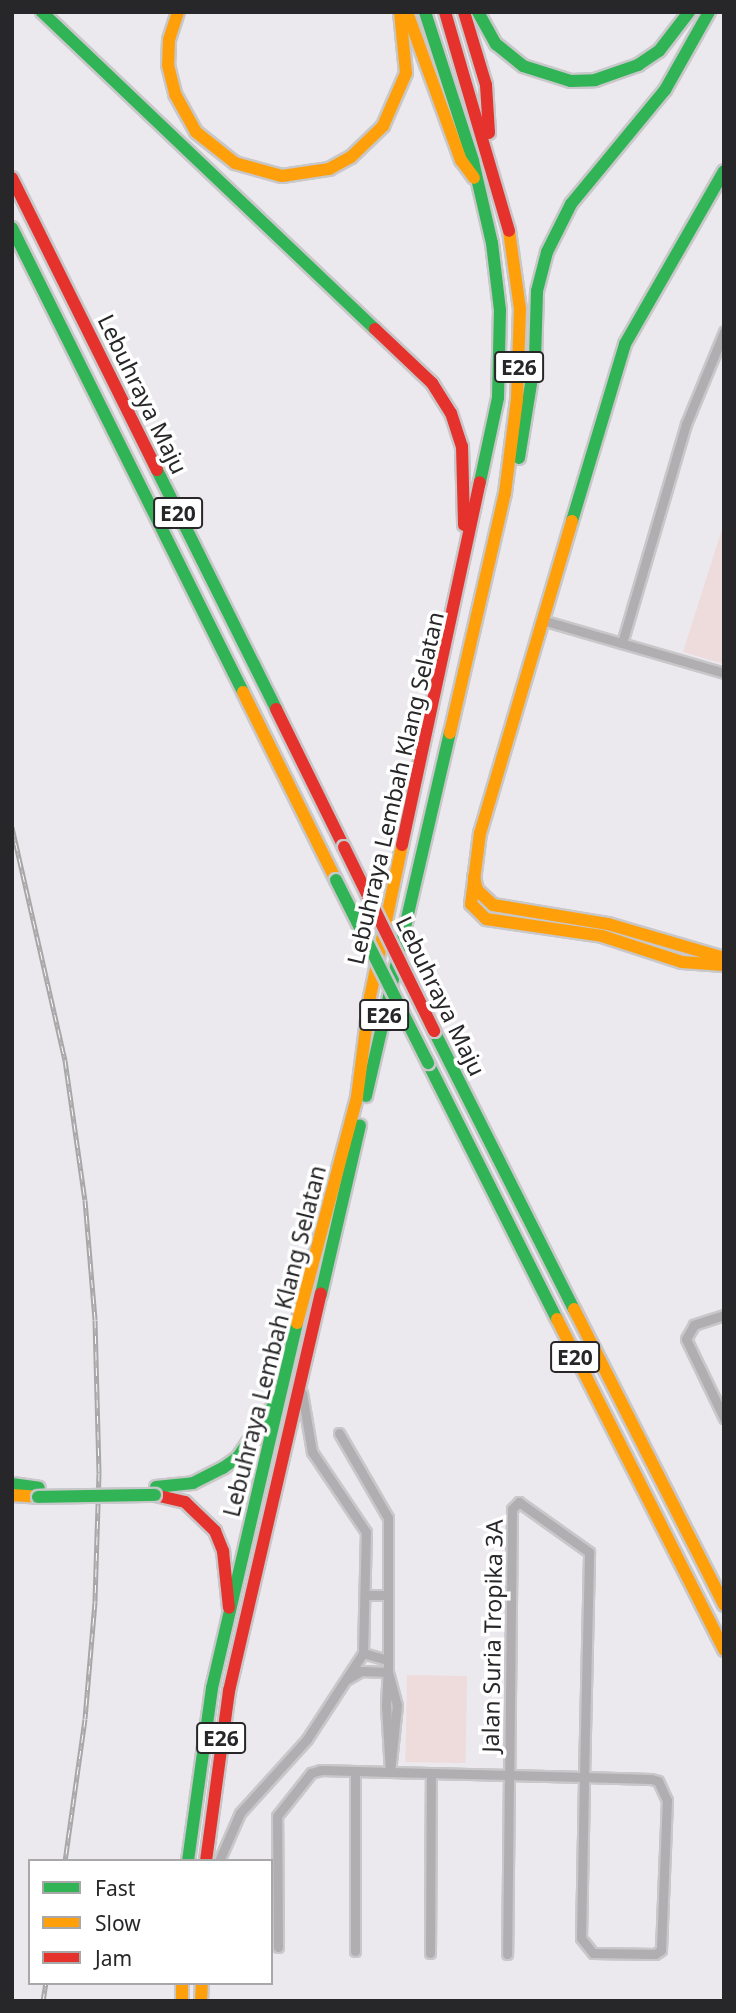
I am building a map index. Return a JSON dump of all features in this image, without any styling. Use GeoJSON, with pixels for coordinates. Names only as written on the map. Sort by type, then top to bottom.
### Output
{"type":"FeatureCollection","features":[{"type":"Feature","properties":{"kind":"main road"},"geometry":{"type":"LineString","coordinates":[[42,12],[432,383],[451,413],[462,446],[467,506],[458,561],[460,594]]}},
{"type":"Feature","properties":{"kind":"main road"},"geometry":{"type":"LineString","coordinates":[[178,12],[169,40],[168,65],[174,94],[196,132],[235,163],[282,176],[329,169],[351,157],[383,127],[406,73],[400,12]]}},
{"type":"Feature","properties":{"kind":"main road"},"geometry":{"type":"LineString","coordinates":[[407,12],[461,160],[481,189]]}},
{"type":"Feature","properties":{"kind":"main road","name":"Lebuhraya Lembah Klang Selatan"},"geometry":{"type":"LineString","coordinates":[[188,1859],[203,1731],[279,1398],[357,1097],[370,997],[460,594],[500,373],[497,269],[481,189],[425,12]]}},
{"type":"Feature","properties":{"kind":"main road","name":"Lebuhraya Lembah Klang Selatan"},"geometry":{"type":"LineString","coordinates":[[206,1859],[229,1691],[505,492],[517,399],[520,309],[512,241],[488,147],[445,12]]}},
{"type":"Feature","properties":{"kind":"main road"},"geometry":{"type":"LineString","coordinates":[[464,12],[486,85],[488,147]]}},
{"type":"Feature","properties":{"kind":"main road"},"geometry":{"type":"LineString","coordinates":[[478,12],[496,44],[523,66],[571,81],[595,80],[638,65],[659,51],[689,12]]}},
{"type":"Feature","properties":{"kind":"main road"},"geometry":{"type":"LineString","coordinates":[[505,492],[525,433],[537,291],[547,252],[571,204],[665,90],[709,12]]}},
{"type":"Feature","properties":{"kind":"main road"},"geometry":{"type":"LineString","coordinates":[[724,171],[625,344],[480,833],[471,904],[479,915],[565,930],[701,964],[724,965]]}},
{"type":"Feature","properties":{"kind":"main road","name":"Lebuhraya Maju"},"geometry":{"type":"LineString","coordinates":[[12,178],[434,1031],[724,1605]]}},
{"type":"Feature","properties":{"kind":"main road","name":"Lebuhraya Maju"},"geometry":{"type":"LineString","coordinates":[[12,228],[336,880],[724,1650]]}},
{"type":"Feature","properties":{"kind":"main road"},"geometry":{"type":"LineString","coordinates":[[474,876],[477,890],[493,905],[608,924],[724,958]]}},
{"type":"Feature","properties":{"kind":"main road"},"geometry":{"type":"LineString","coordinates":[[554,914],[554,923],[565,930]]}},
{"type":"Feature","properties":{"kind":"main road"},"geometry":{"type":"LineString","coordinates":[[645,950],[672,953],[685,946]]}},
{"type":"Feature","properties":{"kind":"main road"},"geometry":{"type":"LineString","coordinates":[[685,946],[685,955],[701,964]]}},
{"type":"Feature","properties":{"kind":"main road"},"geometry":{"type":"LineString","coordinates":[[12,1495],[155,1491],[193,1483],[238,1457],[279,1398]]}},
{"type":"Feature","properties":{"kind":"main road"},"geometry":{"type":"LineString","coordinates":[[12,1484],[38,1493]]}},
{"type":"Feature","properties":{"kind":"main road"},"geometry":{"type":"LineString","coordinates":[[155,1491],[185,1502],[215,1531],[223,1551],[230,1611]]}},
{"type":"Feature","properties":{"kind":"street"},"geometry":{"type":"LineString","coordinates":[[622,643],[686,424],[724,332]]}},
{"type":"Feature","properties":{"kind":"street"},"geometry":{"type":"LineString","coordinates":[[542,620],[724,673]]}},
{"type":"Feature","properties":{"kind":"street"},"geometry":{"type":"LineString","coordinates":[[724,1315],[694,1325],[686,1339],[719,1398],[724,1418]]}},
{"type":"Feature","properties":{"kind":"street"},"geometry":{"type":"LineString","coordinates":[[220,1859],[240,1813],[307,1739],[363,1653],[366,1532],[312,1452],[300,1386]]}},
{"type":"Feature","properties":{"kind":"street"},"geometry":{"type":"LineString","coordinates":[[339,1433],[388,1518],[388,1672],[397,1705],[390,1772]]}},
{"type":"Feature","properties":{"kind":"street","name":"Jalan Suria Tropika 3A"},"geometry":{"type":"LineString","coordinates":[[509,1775],[514,1504],[519,1503],[589,1552],[584,1777]]}},
{"type":"Feature","properties":{"kind":"street"},"geometry":{"type":"LineString","coordinates":[[365,1595],[388,1595]]}},
{"type":"Feature","properties":{"kind":"street"},"geometry":{"type":"LineString","coordinates":[[363,1653],[388,1660]]}},
{"type":"Feature","properties":{"kind":"street"},"geometry":{"type":"LineString","coordinates":[[343,1682],[361,1671],[388,1672]]}},
{"type":"Feature","properties":{"kind":"street"},"geometry":{"type":"LineString","coordinates":[[278,1947],[279,1807],[315,1770],[584,1777],[658,1781],[667,1800],[661,1950],[618,1954],[593,1953],[581,1938],[584,1777]]}},
{"type":"Feature","properties":{"kind":"street"},"geometry":{"type":"LineString","coordinates":[[355,1771],[355,1951]]}},
{"type":"Feature","properties":{"kind":"street"},"geometry":{"type":"LineString","coordinates":[[430,1953],[431,1773]]}},
{"type":"Feature","properties":{"kind":"street"},"geometry":{"type":"LineString","coordinates":[[507,1954],[509,1775]]}},
{"type":"Feature","properties":{"kind":"shaded area"},"geometry":{"type":"Polygon","coordinates":[[[724,523],[724,664],[683,652],[724,523]]]}},
{"type":"Feature","properties":{"kind":"shaded area"},"geometry":{"type":"Polygon","coordinates":[[[407,1675],[467,1676],[465,1763],[405,1762],[407,1675]]]}},
{"type":"Feature","properties":{"kind":"railway"},"geometry":{"type":"LineString","coordinates":[[12,827],[65,1060],[85,1200],[95,1320],[99,1473],[95,1602],[85,1719],[65,1859]]}},
{"type":"Feature","properties":{"kind":"railway"},"geometry":{"type":"LineString","coordinates":[[43,2001],[46,1985]]}},
{"type":"Feature","properties":{"kind":"traffic: fast"},"geometry":{"type":"LineString","coordinates":[[42,12],[375,329]]}},
{"type":"Feature","properties":{"kind":"traffic: fast"},"geometry":{"type":"LineString","coordinates":[[425,12],[473,161],[492,243],[500,310],[498,398],[480,482]]}},
{"type":"Feature","properties":{"kind":"traffic: fast"},"geometry":{"type":"LineString","coordinates":[[478,12],[496,44],[523,66],[571,81],[595,80],[638,65],[659,51],[689,12]]}},
{"type":"Feature","properties":{"kind":"traffic: fast"},"geometry":{"type":"LineString","coordinates":[[519,458],[535,359],[537,291],[547,252],[571,204],[665,90],[709,12]]}},
{"type":"Feature","properties":{"kind":"traffic: fast"},"geometry":{"type":"LineString","coordinates":[[572,521],[625,344],[724,171]]}},
{"type":"Feature","properties":{"kind":"traffic: fast"},"geometry":{"type":"LineString","coordinates":[[12,228],[243,692]]}},
{"type":"Feature","properties":{"kind":"traffic: fast"},"geometry":{"type":"LineString","coordinates":[[157,470],[276,709]]}},
{"type":"Feature","properties":{"kind":"traffic: fast"},"geometry":{"type":"LineString","coordinates":[[366,1096],[450,733]]}},
{"type":"Feature","properties":{"kind":"traffic: fast"},"geometry":{"type":"LineString","coordinates":[[336,880],[428,1063]]}},
{"type":"Feature","properties":{"kind":"traffic: fast"},"geometry":{"type":"LineString","coordinates":[[434,1031],[574,1309]]}},
{"type":"Feature","properties":{"kind":"traffic: fast"},"geometry":{"type":"LineString","coordinates":[[428,1063],[557,1319]]}},
{"type":"Feature","properties":{"kind":"traffic: fast"},"geometry":{"type":"LineString","coordinates":[[321,1294],[360,1125]]}},
{"type":"Feature","properties":{"kind":"traffic: fast"},"geometry":{"type":"LineString","coordinates":[[188,1859],[212,1688],[297,1323]]}},
{"type":"Feature","properties":{"kind":"traffic: fast"},"geometry":{"type":"LineString","coordinates":[[156,1487],[193,1483],[223,1468],[238,1457],[278,1399]]}},
{"type":"Feature","properties":{"kind":"traffic: fast"},"geometry":{"type":"LineString","coordinates":[[12,1484],[39,1488]]}},
{"type":"Feature","properties":{"kind":"traffic: fast"},"geometry":{"type":"LineString","coordinates":[[38,1497],[155,1495]]}},
{"type":"Feature","properties":{"kind":"traffic: slow"},"geometry":{"type":"LineString","coordinates":[[178,12],[169,40],[168,65],[175,94],[196,132],[235,163],[282,176],[329,169],[351,157],[383,126],[406,73],[400,12]]}},
{"type":"Feature","properties":{"kind":"traffic: slow"},"geometry":{"type":"LineString","coordinates":[[407,12],[461,160],[474,178]]}},
{"type":"Feature","properties":{"kind":"traffic: slow"},"geometry":{"type":"LineString","coordinates":[[450,733],[505,493],[517,399],[520,309],[509,231]]}},
{"type":"Feature","properties":{"kind":"traffic: slow"},"geometry":{"type":"LineString","coordinates":[[572,521],[480,833],[471,904],[486,919],[602,936],[682,962],[724,965]]}},
{"type":"Feature","properties":{"kind":"traffic: slow"},"geometry":{"type":"LineString","coordinates":[[243,692],[336,880]]}},
{"type":"Feature","properties":{"kind":"traffic: slow"},"geometry":{"type":"LineString","coordinates":[[297,1323],[357,1097],[370,997],[402,845]]}},
{"type":"Feature","properties":{"kind":"traffic: slow"},"geometry":{"type":"LineString","coordinates":[[474,877],[477,890],[493,905],[608,924],[724,958]]}},
{"type":"Feature","properties":{"kind":"traffic: slow"},"geometry":{"type":"LineString","coordinates":[[574,1309],[724,1605]]}},
{"type":"Feature","properties":{"kind":"traffic: slow"},"geometry":{"type":"LineString","coordinates":[[557,1319],[724,1650]]}},
{"type":"Feature","properties":{"kind":"traffic: slow"},"geometry":{"type":"LineString","coordinates":[[12,1495],[38,1497]]}},
{"type":"Feature","properties":{"kind":"traffic: slow"},"geometry":{"type":"LineString","coordinates":[[182,1985],[182,2001]]}},
{"type":"Feature","properties":{"kind":"traffic: slow"},"geometry":{"type":"LineString","coordinates":[[201,2001],[202,1985]]}},
{"type":"Feature","properties":{"kind":"traffic: jam"},"geometry":{"type":"LineString","coordinates":[[445,12],[509,231]]}},
{"type":"Feature","properties":{"kind":"traffic: jam"},"geometry":{"type":"LineString","coordinates":[[464,12],[486,85],[489,133]]}},
{"type":"Feature","properties":{"kind":"traffic: jam"},"geometry":{"type":"LineString","coordinates":[[12,178],[157,470]]}},
{"type":"Feature","properties":{"kind":"traffic: jam"},"geometry":{"type":"LineString","coordinates":[[375,329],[432,383],[451,413],[462,446],[464,525]]}},
{"type":"Feature","properties":{"kind":"traffic: jam"},"geometry":{"type":"LineString","coordinates":[[402,845],[480,482]]}},
{"type":"Feature","properties":{"kind":"traffic: jam"},"geometry":{"type":"LineString","coordinates":[[276,709],[344,847]]}},
{"type":"Feature","properties":{"kind":"traffic: jam"},"geometry":{"type":"LineString","coordinates":[[344,847],[434,1031]]}},
{"type":"Feature","properties":{"kind":"traffic: jam"},"geometry":{"type":"LineString","coordinates":[[206,1859],[229,1691],[321,1294]]}},
{"type":"Feature","properties":{"kind":"traffic: jam"},"geometry":{"type":"LineString","coordinates":[[155,1495],[185,1502],[215,1531],[223,1551],[229,1608]]}}]}
